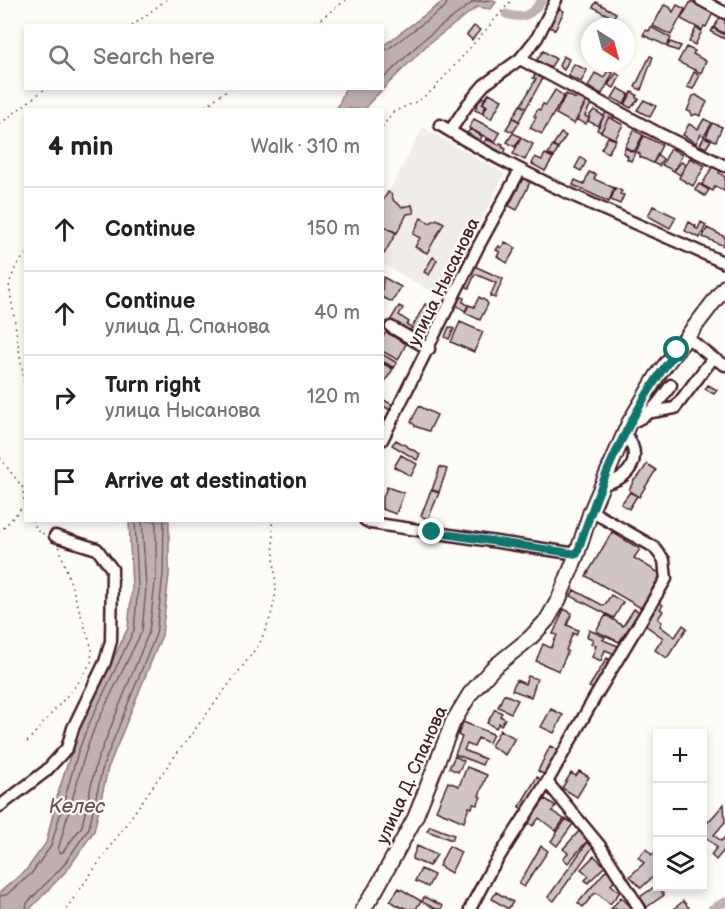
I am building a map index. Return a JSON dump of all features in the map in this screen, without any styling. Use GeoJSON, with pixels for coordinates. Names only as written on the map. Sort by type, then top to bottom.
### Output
{"type":"FeatureCollection","features":[{"type":"Feature","properties":{"kind":"main road","name":"улица Д. Спанова"},"geometry":{"type":"LineString","coordinates":[[363,909],[416,818],[453,722],[470,694],[492,668],[530,638],[547,620],[559,600],[591,511],[627,428],[657,376],[725,287]]}},
{"type":"Feature","properties":{"kind":"street"},"geometry":{"type":"LineString","coordinates":[[450,131],[484,85],[520,59],[537,38],[556,0]]}},
{"type":"Feature","properties":{"kind":"street"},"geometry":{"type":"LineString","coordinates":[[701,0],[725,13]]}},
{"type":"Feature","properties":{"kind":"street"},"geometry":{"type":"LineString","coordinates":[[520,59],[725,166]]}},
{"type":"Feature","properties":{"kind":"street"},"geometry":{"type":"LineString","coordinates":[[440,125],[468,143],[520,170],[725,263]]}},
{"type":"Feature","properties":{"kind":"street","name":"улица Нысанова"},"geometry":{"type":"LineString","coordinates":[[384,437],[473,257],[520,170]]}},
{"type":"Feature","properties":{"kind":"street"},"geometry":{"type":"LineString","coordinates":[[391,327],[429,349]]}},
{"type":"Feature","properties":{"kind":"street"},"geometry":{"type":"LineString","coordinates":[[688,338],[725,365]]}},
{"type":"Feature","properties":{"kind":"street"},"geometry":{"type":"LineString","coordinates":[[652,412],[675,408],[713,358]]}},
{"type":"Feature","properties":{"kind":"street"},"geometry":{"type":"LineString","coordinates":[[657,376],[671,385],[688,390]]}},
{"type":"Feature","properties":{"kind":"street"},"geometry":{"type":"LineString","coordinates":[[602,484],[616,481],[631,467],[635,452],[627,428],[652,412],[671,385]]}},
{"type":"Feature","properties":{"kind":"street"},"geometry":{"type":"LineString","coordinates":[[470,909],[490,871],[547,782],[666,579],[664,560],[654,547],[591,511]]}},
{"type":"Feature","properties":{"kind":"street"},"geometry":{"type":"LineString","coordinates":[[368,522],[577,554]]}},
{"type":"Feature","properties":{"kind":"street"},"geometry":{"type":"LineString","coordinates":[[0,806],[46,771],[67,748],[73,728],[105,662],[111,641],[112,568],[98,549],[56,536]]}},
{"type":"Feature","properties":{"kind":"street"},"geometry":{"type":"LineString","coordinates":[[547,782],[600,846],[640,909]]}},
{"type":"Feature","properties":{"kind":"path"},"geometry":{"type":"LineString","coordinates":[[135,24],[166,0]]}},
{"type":"Feature","properties":{"kind":"path"},"geometry":{"type":"LineString","coordinates":[[314,24],[346,0]]}},
{"type":"Feature","properties":{"kind":"path"},"geometry":{"type":"LineString","coordinates":[[384,124],[393,112],[418,101],[433,90],[512,0]]}},
{"type":"Feature","properties":{"kind":"path"},"geometry":{"type":"LineString","coordinates":[[0,124],[43,90]]}},
{"type":"Feature","properties":{"kind":"path"},"geometry":{"type":"LineString","coordinates":[[204,108],[226,90]]}},
{"type":"Feature","properties":{"kind":"path"},"geometry":{"type":"LineString","coordinates":[[24,256],[16,266],[9,284],[24,382]]}},
{"type":"Feature","properties":{"kind":"path"},"geometry":{"type":"LineString","coordinates":[[0,458],[22,488],[24,500]]}},
{"type":"Feature","properties":{"kind":"path"},"geometry":{"type":"LineString","coordinates":[[0,531],[24,507]]}},
{"type":"Feature","properties":{"kind":"path"},"geometry":{"type":"LineString","coordinates":[[27,742],[78,682],[91,662],[92,649],[56,536],[39,533],[33,522]]}},
{"type":"Feature","properties":{"kind":"path"},"geometry":{"type":"LineString","coordinates":[[66,909],[160,776],[260,644],[271,616],[276,592],[272,522]]}},
{"type":"Feature","properties":{"kind":"shaded area"},"geometry":{"type":"Polygon","coordinates":[[[423,127],[504,174],[443,298],[384,265],[384,201],[423,127]]]}},
{"type":"Feature","properties":{"kind":"water"},"geometry":{"type":"Polygon","coordinates":[[[442,0],[494,0],[496,2],[491,9],[477,7],[427,45],[384,88],[384,45],[442,0]]]}},
{"type":"Feature","properties":{"kind":"water"},"geometry":{"type":"Polygon","coordinates":[[[345,90],[382,90],[366,108],[337,108],[345,90]]]}},
{"type":"Feature","properties":{"kind":"water","name":"Келес"},"geometry":{"type":"Polygon","coordinates":[[[129,522],[169,522],[169,575],[162,635],[108,768],[94,831],[68,869],[30,909],[0,909],[0,892],[27,869],[46,843],[58,793],[72,750],[128,628],[132,589],[129,522]]]}},
{"type":"Feature","properties":{"kind":"building"},"geometry":{"type":"Polygon","coordinates":[[[691,1],[713,13],[702,30],[681,19],[691,1]]]}},
{"type":"Feature","properties":{"kind":"building"},"geometry":{"type":"Polygon","coordinates":[[[596,2],[616,13],[613,18],[593,7],[596,2]]]}},
{"type":"Feature","properties":{"kind":"building"},"geometry":{"type":"Polygon","coordinates":[[[664,5],[670,7],[673,12],[677,5],[685,9],[671,35],[653,26],[664,5]]]}},
{"type":"Feature","properties":{"kind":"building"},"geometry":{"type":"Polygon","coordinates":[[[558,8],[564,11],[555,30],[548,26],[558,8]]]}},
{"type":"Feature","properties":{"kind":"building"},"geometry":{"type":"Polygon","coordinates":[[[720,17],[725,20],[725,34],[714,28],[720,17]]]}},
{"type":"Feature","properties":{"kind":"building"},"geometry":{"type":"Polygon","coordinates":[[[474,26],[480,30],[472,40],[467,35],[474,26]]]}},
{"type":"Feature","properties":{"kind":"building"},"geometry":{"type":"Polygon","coordinates":[[[651,27],[671,38],[667,46],[643,35],[651,27]]]}},
{"type":"Feature","properties":{"kind":"building"},"geometry":{"type":"Polygon","coordinates":[[[696,28],[702,31],[695,45],[689,42],[696,28]]]}},
{"type":"Feature","properties":{"kind":"building"},"geometry":{"type":"Polygon","coordinates":[[[713,28],[725,35],[725,39],[711,32],[713,28]]]}},
{"type":"Feature","properties":{"kind":"building"},"geometry":{"type":"Polygon","coordinates":[[[670,42],[681,46],[678,51],[667,47],[670,42]]]}},
{"type":"Feature","properties":{"kind":"building"},"geometry":{"type":"Polygon","coordinates":[[[686,47],[695,51],[693,54],[706,61],[701,73],[678,62],[686,47]]]}},
{"type":"Feature","properties":{"kind":"building"},"geometry":{"type":"Polygon","coordinates":[[[543,51],[556,59],[550,68],[537,60],[543,51]]]}},
{"type":"Feature","properties":{"kind":"building"},"geometry":{"type":"Polygon","coordinates":[[[563,56],[569,59],[564,70],[559,66],[563,56]]]}},
{"type":"Feature","properties":{"kind":"building"},"geometry":{"type":"Polygon","coordinates":[[[650,56],[653,57],[641,90],[635,87],[650,56]]]}},
{"type":"Feature","properties":{"kind":"building"},"geometry":{"type":"Polygon","coordinates":[[[574,64],[581,67],[581,72],[586,72],[581,82],[568,76],[574,64]]]}},
{"type":"Feature","properties":{"kind":"building"},"geometry":{"type":"Polygon","coordinates":[[[537,72],[544,76],[526,108],[521,105],[536,79],[533,78],[537,72]]]}},
{"type":"Feature","properties":{"kind":"building"},"geometry":{"type":"Polygon","coordinates":[[[607,72],[613,73],[602,94],[588,87],[595,73],[604,78],[607,72]]]}},
{"type":"Feature","properties":{"kind":"building"},"geometry":{"type":"Polygon","coordinates":[[[694,72],[700,75],[693,89],[687,87],[694,72]]]}},
{"type":"Feature","properties":{"kind":"building"},"geometry":{"type":"Polygon","coordinates":[[[616,73],[620,76],[614,88],[608,85],[616,73]]]}},
{"type":"Feature","properties":{"kind":"building"},"geometry":{"type":"Polygon","coordinates":[[[618,88],[629,94],[624,104],[612,98],[618,88]]]}},
{"type":"Feature","properties":{"kind":"building"},"geometry":{"type":"Polygon","coordinates":[[[555,90],[564,96],[542,134],[530,128],[538,109],[540,110],[543,104],[546,105],[555,90]]]}},
{"type":"Feature","properties":{"kind":"building"},"geometry":{"type":"Polygon","coordinates":[[[632,92],[639,99],[631,108],[625,105],[632,92]]]}},
{"type":"Feature","properties":{"kind":"building"},"geometry":{"type":"Polygon","coordinates":[[[489,93],[502,100],[491,119],[483,114],[487,106],[483,103],[489,93]]]}},
{"type":"Feature","properties":{"kind":"building"},"geometry":{"type":"Polygon","coordinates":[[[566,94],[576,99],[579,94],[587,99],[574,124],[556,114],[566,94]]]}},
{"type":"Feature","properties":{"kind":"building"},"geometry":{"type":"Polygon","coordinates":[[[696,95],[707,102],[700,116],[696,114],[692,116],[691,112],[687,111],[693,96],[696,95]]]}},
{"type":"Feature","properties":{"kind":"building"},"geometry":{"type":"Polygon","coordinates":[[[481,97],[485,98],[482,104],[486,105],[482,113],[475,110],[481,97]]]}},
{"type":"Feature","properties":{"kind":"building"},"geometry":{"type":"Polygon","coordinates":[[[587,100],[592,102],[585,116],[589,118],[586,124],[577,120],[587,100]]]}},
{"type":"Feature","properties":{"kind":"building"},"geometry":{"type":"Polygon","coordinates":[[[644,100],[656,106],[650,117],[637,110],[644,100]]]}},
{"type":"Feature","properties":{"kind":"building"},"geometry":{"type":"Polygon","coordinates":[[[520,105],[526,108],[519,121],[513,117],[520,105]]]}},
{"type":"Feature","properties":{"kind":"building"},"geometry":{"type":"Polygon","coordinates":[[[594,110],[604,116],[598,126],[588,121],[594,110]]]}},
{"type":"Feature","properties":{"kind":"building"},"geometry":{"type":"Polygon","coordinates":[[[607,110],[616,115],[613,119],[609,117],[601,132],[597,130],[607,110]]]}},
{"type":"Feature","properties":{"kind":"building"},"geometry":{"type":"Polygon","coordinates":[[[609,117],[623,125],[615,139],[601,132],[609,117]]]}},
{"type":"Feature","properties":{"kind":"building"},"geometry":{"type":"Polygon","coordinates":[[[513,118],[520,122],[513,132],[506,129],[513,118]]]}},
{"type":"Feature","properties":{"kind":"building"},"geometry":{"type":"Polygon","coordinates":[[[474,119],[500,133],[495,142],[469,128],[474,119]]]}},
{"type":"Feature","properties":{"kind":"building"},"geometry":{"type":"Polygon","coordinates":[[[704,119],[712,123],[704,136],[701,134],[696,143],[683,135],[689,124],[698,129],[704,119]]]}},
{"type":"Feature","properties":{"kind":"building"},"geometry":{"type":"Polygon","coordinates":[[[712,123],[722,127],[716,141],[706,137],[712,123]]]}},
{"type":"Feature","properties":{"kind":"building"},"geometry":{"type":"Polygon","coordinates":[[[470,129],[482,136],[479,143],[466,136],[470,129]]]}},
{"type":"Feature","properties":{"kind":"building"},"geometry":{"type":"Polygon","coordinates":[[[634,130],[643,135],[634,152],[625,147],[634,130]]]}},
{"type":"Feature","properties":{"kind":"building"},"geometry":{"type":"Polygon","coordinates":[[[513,133],[521,137],[515,147],[507,142],[513,133]]]}},
{"type":"Feature","properties":{"kind":"building"},"geometry":{"type":"Polygon","coordinates":[[[561,133],[566,136],[558,148],[553,145],[561,133]]]}},
{"type":"Feature","properties":{"kind":"building"},"geometry":{"type":"Polygon","coordinates":[[[644,136],[662,145],[653,163],[640,157],[640,154],[636,152],[644,136]]]}},
{"type":"Feature","properties":{"kind":"building"},"geometry":{"type":"Polygon","coordinates":[[[608,137],[616,140],[608,153],[601,149],[608,137]]]}},
{"type":"Feature","properties":{"kind":"building"},"geometry":{"type":"Polygon","coordinates":[[[704,137],[711,140],[706,148],[700,145],[704,137]]]}},
{"type":"Feature","properties":{"kind":"building"},"geometry":{"type":"Polygon","coordinates":[[[521,138],[533,144],[525,160],[513,154],[521,138]]]}},
{"type":"Feature","properties":{"kind":"building"},"geometry":{"type":"Polygon","coordinates":[[[486,139],[499,145],[503,144],[502,147],[506,149],[504,155],[483,145],[486,139]]]}},
{"type":"Feature","properties":{"kind":"building"},"geometry":{"type":"Polygon","coordinates":[[[552,146],[558,149],[554,157],[548,154],[552,146]]]}},
{"type":"Feature","properties":{"kind":"building"},"geometry":{"type":"Polygon","coordinates":[[[625,148],[635,153],[631,161],[623,153],[625,148]]]}},
{"type":"Feature","properties":{"kind":"building"},"geometry":{"type":"Polygon","coordinates":[[[671,148],[682,155],[674,171],[662,165],[671,148]]]}},
{"type":"Feature","properties":{"kind":"building"},"geometry":{"type":"Polygon","coordinates":[[[545,154],[553,158],[545,171],[532,164],[535,157],[542,160],[545,154]]]}},
{"type":"Feature","properties":{"kind":"building"},"geometry":{"type":"Polygon","coordinates":[[[658,155],[663,159],[659,166],[653,163],[658,155]]]}},
{"type":"Feature","properties":{"kind":"building"},"geometry":{"type":"Polygon","coordinates":[[[581,157],[586,162],[581,171],[575,168],[581,157]]]}},
{"type":"Feature","properties":{"kind":"building"},"geometry":{"type":"Polygon","coordinates":[[[690,158],[705,166],[693,186],[679,178],[690,158]]]}},
{"type":"Feature","properties":{"kind":"building"},"geometry":{"type":"Polygon","coordinates":[[[681,162],[686,164],[680,175],[674,171],[681,162]]]}},
{"type":"Feature","properties":{"kind":"building"},"geometry":{"type":"Polygon","coordinates":[[[714,164],[722,168],[719,173],[725,177],[724,191],[715,186],[713,191],[702,185],[714,164]]]}},
{"type":"Feature","properties":{"kind":"building"},"geometry":{"type":"Polygon","coordinates":[[[589,172],[596,175],[594,179],[614,188],[609,202],[573,185],[575,180],[584,184],[589,172]]]}},
{"type":"Feature","properties":{"kind":"building"},"geometry":{"type":"Polygon","coordinates":[[[523,178],[530,182],[517,210],[509,206],[523,178]]]}},
{"type":"Feature","properties":{"kind":"building"},"geometry":{"type":"Polygon","coordinates":[[[699,184],[709,190],[705,196],[695,190],[699,184]]]}},
{"type":"Feature","properties":{"kind":"building"},"geometry":{"type":"Polygon","coordinates":[[[615,188],[622,191],[620,194],[624,195],[620,204],[611,200],[615,188]]]}},
{"type":"Feature","properties":{"kind":"building"},"geometry":{"type":"Polygon","coordinates":[[[388,192],[402,207],[412,205],[414,213],[407,214],[397,233],[384,226],[384,199],[388,192]]]}},
{"type":"Feature","properties":{"kind":"building"},"geometry":{"type":"Polygon","coordinates":[[[653,206],[676,217],[670,228],[648,216],[653,206]]]}},
{"type":"Feature","properties":{"kind":"building"},"geometry":{"type":"Polygon","coordinates":[[[421,218],[430,223],[437,219],[444,223],[427,253],[415,247],[420,238],[413,234],[421,218]]]}},
{"type":"Feature","properties":{"kind":"building"},"geometry":{"type":"Polygon","coordinates":[[[689,222],[698,229],[701,222],[706,225],[700,238],[685,231],[689,222]]]}},
{"type":"Feature","properties":{"kind":"building"},"geometry":{"type":"Polygon","coordinates":[[[384,226],[396,233],[384,254],[384,226]]]}},
{"type":"Feature","properties":{"kind":"building"},"geometry":{"type":"Polygon","coordinates":[[[707,228],[725,237],[724,246],[703,237],[707,228]]]}},
{"type":"Feature","properties":{"kind":"building"},"geometry":{"type":"Polygon","coordinates":[[[505,242],[516,248],[507,263],[497,256],[500,252],[496,250],[499,246],[501,248],[505,242]]]}},
{"type":"Feature","properties":{"kind":"building"},"geometry":{"type":"Polygon","coordinates":[[[465,247],[472,251],[467,258],[461,254],[465,247]]]}},
{"type":"Feature","properties":{"kind":"building"},"geometry":{"type":"Polygon","coordinates":[[[433,257],[437,260],[429,275],[424,272],[433,257]]]}},
{"type":"Feature","properties":{"kind":"building"},"geometry":{"type":"Polygon","coordinates":[[[470,264],[503,279],[495,298],[490,296],[496,283],[475,274],[469,288],[461,284],[470,264]]]}},
{"type":"Feature","properties":{"kind":"building"},"geometry":{"type":"Polygon","coordinates":[[[384,278],[401,287],[392,302],[384,298],[384,278]]]}},
{"type":"Feature","properties":{"kind":"building"},"geometry":{"type":"Polygon","coordinates":[[[458,295],[464,298],[463,302],[468,305],[465,311],[455,304],[458,295]]]}},
{"type":"Feature","properties":{"kind":"building"},"geometry":{"type":"Polygon","coordinates":[[[479,297],[488,304],[480,320],[465,313],[469,305],[474,307],[479,297]]]}},
{"type":"Feature","properties":{"kind":"building"},"geometry":{"type":"Polygon","coordinates":[[[425,304],[437,311],[424,341],[409,333],[425,304]]]}},
{"type":"Feature","properties":{"kind":"building"},"geometry":{"type":"Polygon","coordinates":[[[399,306],[403,308],[399,315],[409,322],[407,325],[412,327],[409,332],[390,321],[399,306]]]}},
{"type":"Feature","properties":{"kind":"building"},"geometry":{"type":"Polygon","coordinates":[[[460,322],[483,332],[474,352],[451,342],[460,322]]]}},
{"type":"Feature","properties":{"kind":"building"},"geometry":{"type":"Polygon","coordinates":[[[449,327],[454,329],[449,339],[445,337],[449,327]]]}},
{"type":"Feature","properties":{"kind":"building"},"geometry":{"type":"Polygon","coordinates":[[[386,332],[406,344],[398,360],[384,352],[386,332]]]}},
{"type":"Feature","properties":{"kind":"building"},"geometry":{"type":"Polygon","coordinates":[[[384,355],[397,363],[394,368],[384,362],[384,355]]]}},
{"type":"Feature","properties":{"kind":"building"},"geometry":{"type":"Polygon","coordinates":[[[384,364],[393,369],[384,383],[384,364]]]}},
{"type":"Feature","properties":{"kind":"building"},"geometry":{"type":"Polygon","coordinates":[[[708,385],[717,390],[714,394],[705,389],[708,385]]]}},
{"type":"Feature","properties":{"kind":"building"},"geometry":{"type":"Polygon","coordinates":[[[384,400],[393,405],[390,410],[384,406],[384,400]]]}},
{"type":"Feature","properties":{"kind":"building"},"geometry":{"type":"Polygon","coordinates":[[[419,406],[437,415],[429,431],[411,422],[419,406]]]}},
{"type":"Feature","properties":{"kind":"building"},"geometry":{"type":"Polygon","coordinates":[[[396,440],[420,454],[417,460],[392,445],[396,440]]]}},
{"type":"Feature","properties":{"kind":"building"},"geometry":{"type":"Polygon","coordinates":[[[401,455],[417,464],[411,476],[394,467],[401,455]]]}},
{"type":"Feature","properties":{"kind":"building"},"geometry":{"type":"Polygon","coordinates":[[[647,464],[656,470],[639,497],[629,490],[647,464]]]}},
{"type":"Feature","properties":{"kind":"building"},"geometry":{"type":"Polygon","coordinates":[[[440,467],[447,469],[439,492],[432,490],[440,467]]]}},
{"type":"Feature","properties":{"kind":"building"},"geometry":{"type":"Polygon","coordinates":[[[387,487],[404,493],[396,514],[384,510],[384,495],[387,487]]]}},
{"type":"Feature","properties":{"kind":"building"},"geometry":{"type":"Polygon","coordinates":[[[431,490],[439,493],[428,519],[421,516],[431,490]]]}},
{"type":"Feature","properties":{"kind":"building"},"geometry":{"type":"Polygon","coordinates":[[[630,492],[637,496],[629,509],[621,504],[630,492]]]}},
{"type":"Feature","properties":{"kind":"building"},"geometry":{"type":"Polygon","coordinates":[[[612,532],[640,549],[634,558],[661,574],[641,608],[586,576],[612,532]]]}},
{"type":"Feature","properties":{"kind":"building"},"geometry":{"type":"Polygon","coordinates":[[[574,590],[604,606],[611,595],[623,602],[614,618],[571,596],[574,590]]]}},
{"type":"Feature","properties":{"kind":"building"},"geometry":{"type":"Polygon","coordinates":[[[660,603],[663,605],[660,609],[663,611],[658,619],[662,622],[660,626],[675,637],[683,625],[687,628],[667,658],[655,650],[663,638],[645,625],[660,603]]]}},
{"type":"Feature","properties":{"kind":"building"},"geometry":{"type":"Polygon","coordinates":[[[564,609],[572,613],[567,625],[578,630],[576,635],[573,633],[559,671],[536,661],[543,644],[551,648],[557,635],[553,634],[564,609]]]}},
{"type":"Feature","properties":{"kind":"building"},"geometry":{"type":"Polygon","coordinates":[[[634,609],[640,612],[619,642],[596,631],[606,615],[623,626],[634,609]]]}},
{"type":"Feature","properties":{"kind":"building"},"geometry":{"type":"Polygon","coordinates":[[[589,630],[605,637],[603,640],[618,646],[615,654],[605,650],[601,661],[592,657],[596,646],[591,644],[593,639],[587,637],[589,630]]]}},
{"type":"Feature","properties":{"kind":"building"},"geometry":{"type":"Polygon","coordinates":[[[607,658],[612,661],[594,689],[589,687],[607,658]]]}},
{"type":"Feature","properties":{"kind":"building"},"geometry":{"type":"Polygon","coordinates":[[[528,676],[537,679],[531,697],[512,690],[516,680],[525,684],[528,676]]]}},
{"type":"Feature","properties":{"kind":"building"},"geometry":{"type":"Polygon","coordinates":[[[504,694],[518,700],[511,713],[498,707],[504,694]]]}},
{"type":"Feature","properties":{"kind":"building"},"geometry":{"type":"Polygon","coordinates":[[[495,709],[502,713],[500,716],[505,719],[496,728],[487,723],[495,709]]]}},
{"type":"Feature","properties":{"kind":"building"},"geometry":{"type":"Polygon","coordinates":[[[551,709],[563,715],[554,733],[541,727],[551,709]]]}},
{"type":"Feature","properties":{"kind":"building"},"geometry":{"type":"Polygon","coordinates":[[[463,722],[493,734],[489,743],[478,738],[474,747],[467,744],[464,750],[485,759],[482,765],[455,754],[462,737],[458,735],[463,722]]]}},
{"type":"Feature","properties":{"kind":"building"},"geometry":{"type":"Polygon","coordinates":[[[500,730],[515,738],[505,755],[491,746],[500,730]]]}},
{"type":"Feature","properties":{"kind":"building"},"geometry":{"type":"Polygon","coordinates":[[[550,746],[559,750],[546,776],[538,771],[550,746]]]}},
{"type":"Feature","properties":{"kind":"building"},"geometry":{"type":"Polygon","coordinates":[[[455,756],[464,761],[458,772],[449,768],[455,756]]]}},
{"type":"Feature","properties":{"kind":"building"},"geometry":{"type":"Polygon","coordinates":[[[467,767],[487,775],[479,796],[481,797],[477,805],[473,804],[472,808],[469,807],[464,822],[436,810],[448,782],[459,786],[467,767]]]}},
{"type":"Feature","properties":{"kind":"building"},"geometry":{"type":"Polygon","coordinates":[[[579,771],[589,777],[577,797],[562,788],[571,773],[576,776],[579,771]]]}},
{"type":"Feature","properties":{"kind":"building"},"geometry":{"type":"Polygon","coordinates":[[[537,777],[544,781],[526,811],[519,807],[537,777]]]}},
{"type":"Feature","properties":{"kind":"building"},"geometry":{"type":"Polygon","coordinates":[[[545,799],[556,806],[552,811],[564,819],[556,831],[539,818],[533,826],[528,822],[545,799]]]}},
{"type":"Feature","properties":{"kind":"building"},"geometry":{"type":"Polygon","coordinates":[[[724,804],[725,822],[714,835],[721,841],[725,837],[725,849],[716,860],[711,855],[717,847],[707,838],[707,823],[724,804]]]}},
{"type":"Feature","properties":{"kind":"building"},"geometry":{"type":"Polygon","coordinates":[[[566,819],[573,824],[557,846],[551,841],[566,819]]]}},
{"type":"Feature","properties":{"kind":"building"},"geometry":{"type":"Polygon","coordinates":[[[430,826],[454,835],[452,840],[427,831],[430,826]]]}},
{"type":"Feature","properties":{"kind":"building"},"geometry":{"type":"Polygon","coordinates":[[[579,831],[589,839],[568,863],[563,858],[568,853],[563,849],[579,831]]]}},
{"type":"Feature","properties":{"kind":"building"},"geometry":{"type":"Polygon","coordinates":[[[587,843],[593,847],[554,901],[548,897],[587,843]]]}},
{"type":"Feature","properties":{"kind":"building"},"geometry":{"type":"Polygon","coordinates":[[[417,846],[437,855],[429,866],[412,859],[417,846]]]}},
{"type":"Feature","properties":{"kind":"building"},"geometry":{"type":"Polygon","coordinates":[[[449,846],[461,852],[451,873],[439,866],[449,846]]]}},
{"type":"Feature","properties":{"kind":"building"},"geometry":{"type":"Polygon","coordinates":[[[541,846],[548,851],[524,887],[519,884],[541,846]]]}},
{"type":"Feature","properties":{"kind":"building"},"geometry":{"type":"Polygon","coordinates":[[[646,849],[653,854],[653,877],[641,888],[630,876],[644,863],[638,857],[646,849]]]}},
{"type":"Feature","properties":{"kind":"building"},"geometry":{"type":"Polygon","coordinates":[[[594,856],[605,866],[588,883],[585,880],[589,876],[581,869],[594,856]]]}},
{"type":"Feature","properties":{"kind":"building"},"geometry":{"type":"Polygon","coordinates":[[[421,869],[434,875],[428,887],[415,881],[421,869]]]}},
{"type":"Feature","properties":{"kind":"building"},"geometry":{"type":"Polygon","coordinates":[[[607,869],[618,877],[611,885],[620,892],[610,904],[597,893],[594,894],[583,907],[578,903],[607,869]]]}},
{"type":"Feature","properties":{"kind":"building"},"geometry":{"type":"Polygon","coordinates":[[[399,888],[421,901],[416,909],[402,908],[390,901],[399,888]]]}},
{"type":"Feature","properties":{"kind":"building"},"geometry":{"type":"Polygon","coordinates":[[[653,888],[653,891],[661,891],[664,895],[647,907],[640,897],[653,888]]]}},
{"type":"Feature","properties":{"kind":"building"},"geometry":{"type":"Polygon","coordinates":[[[496,892],[513,902],[508,909],[492,899],[496,892]]]}},
{"type":"Feature","properties":{"kind":"building"},"geometry":{"type":"Polygon","coordinates":[[[424,897],[443,906],[441,909],[436,909],[422,902],[424,897]]]}},
{"type":"Feature","properties":{"kind":"building"},"geometry":{"type":"Polygon","coordinates":[[[621,897],[633,909],[611,909],[621,897]]]}},
{"type":"Feature","properties":{"kind":"building"},"geometry":{"type":"Polygon","coordinates":[[[683,901],[690,909],[674,909],[683,901]]]}},
{"type":"Feature","properties":{"kind":"waterway"},"geometry":{"type":"LineString","coordinates":[[506,14],[527,15],[542,0]]}},
{"type":"Feature","properties":{"kind":"waterway"},"geometry":{"type":"LineString","coordinates":[[712,909],[725,902]]}},
{"type":"Feature","properties":{"kind":"route"},"geometry":{"type":"LineString","coordinates":[[432,532],[577,554],[605,476],[630,423],[657,376],[677,350]]}}]}
